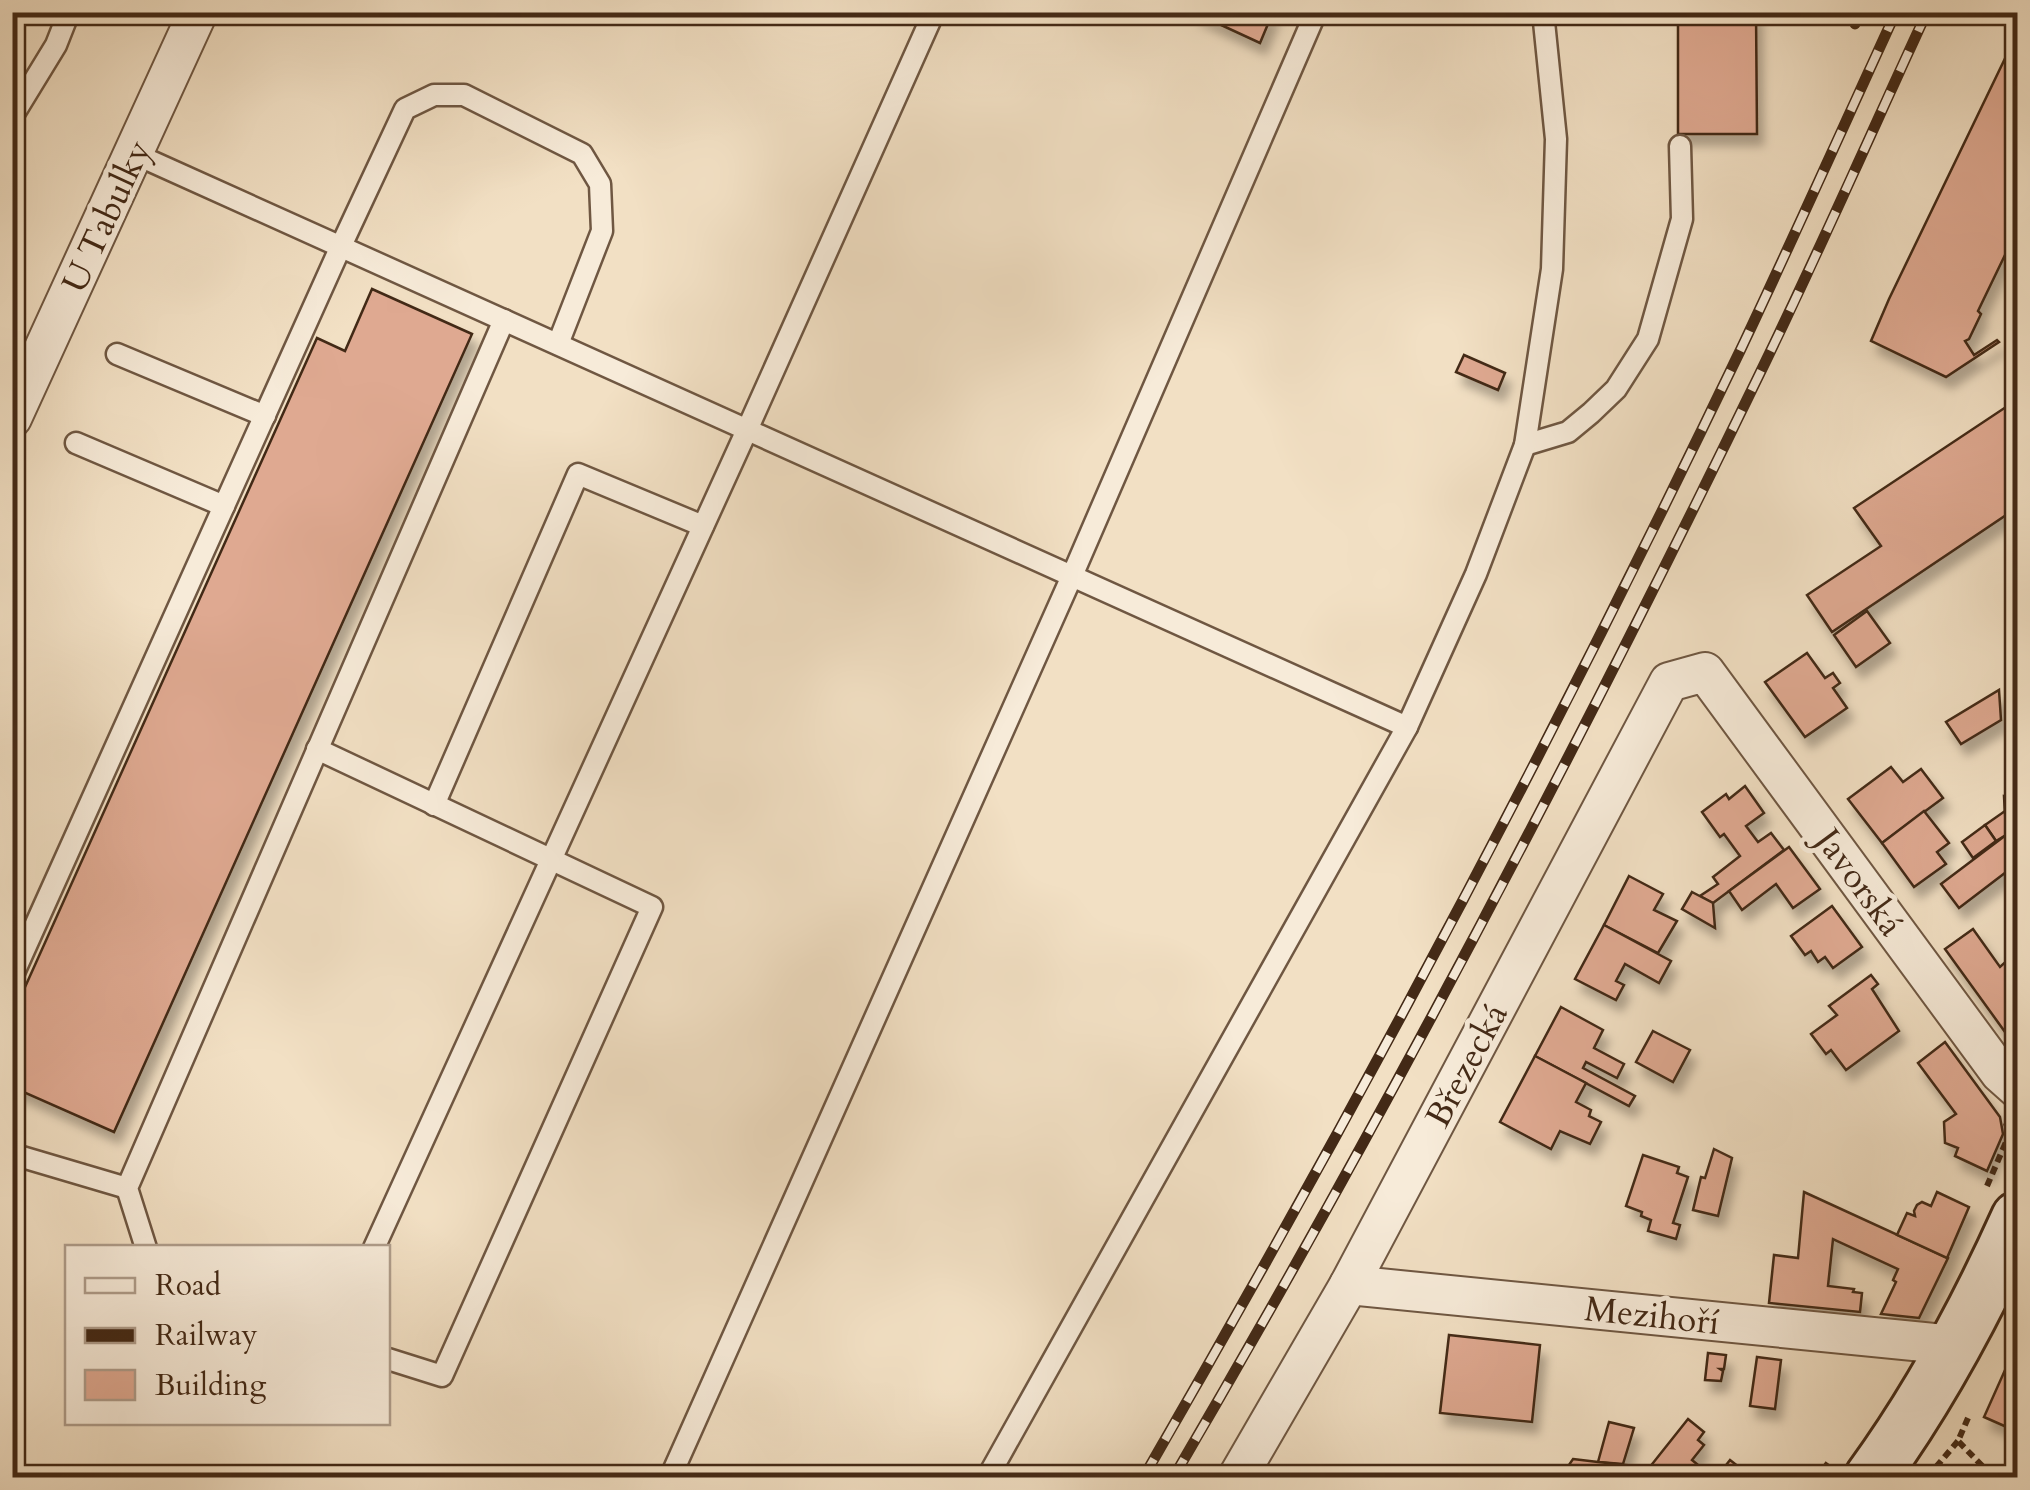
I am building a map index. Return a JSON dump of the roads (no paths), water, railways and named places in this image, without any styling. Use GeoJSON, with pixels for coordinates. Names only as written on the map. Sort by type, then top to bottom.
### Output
{"type":"FeatureCollection","features":[{"type":"Feature","properties":{"kind":"main road"},"geometry":{"type":"LineString","coordinates":[[1871,1478],[1936,1382],[1954,1345],[2006,1272],[2018,1218]]}},
{"type":"Feature","properties":{"kind":"street","name":"U Tabulky"},"geometry":{"type":"LineString","coordinates":[[12,418],[198,12]]}},
{"type":"Feature","properties":{"kind":"street","name":"Javorská"},"geometry":{"type":"LineString","coordinates":[[1706,672],[2000,1073],[2018,1089]]}},
{"type":"Feature","properties":{"kind":"street","name":"Březecká"},"geometry":{"type":"LineString","coordinates":[[1238,1478],[1350,1285],[1669,682],[1706,672]]}},
{"type":"Feature","properties":{"kind":"street","name":"Mezihoří"},"geometry":{"type":"LineString","coordinates":[[1350,1285],[1954,1345]]}},
{"type":"Feature","properties":{"kind":"lane"},"geometry":{"type":"LineString","coordinates":[[12,117],[56,45],[69,12]]}},
{"type":"Feature","properties":{"kind":"lane"},"geometry":{"type":"LineString","coordinates":[[375,1245],[934,12]]}},
{"type":"Feature","properties":{"kind":"lane"},"geometry":{"type":"LineString","coordinates":[[670,1478],[1072,576],[1316,12]]}},
{"type":"Feature","properties":{"kind":"lane"},"geometry":{"type":"LineString","coordinates":[[987,1478],[1407,727],[1476,574],[1525,445],[1552,269],[1556,139],[1543,12]]}},
{"type":"Feature","properties":{"kind":"lane"},"geometry":{"type":"LineString","coordinates":[[12,977],[406,109],[434,95],[464,95],[582,154],[600,184],[602,231],[558,344]]}},
{"type":"Feature","properties":{"kind":"lane"},"geometry":{"type":"LineString","coordinates":[[1525,445],[1568,432],[1591,413],[1616,389],[1648,338],[1682,219],[1680,146]]}},
{"type":"Feature","properties":{"kind":"lane"},"geometry":{"type":"LineString","coordinates":[[135,154],[1407,727]]}},
{"type":"Feature","properties":{"kind":"lane"},"geometry":{"type":"LineString","coordinates":[[145,1245],[126,1188],[504,320]]}},
{"type":"Feature","properties":{"kind":"lane"},"geometry":{"type":"LineString","coordinates":[[117,354],[265,416]]}},
{"type":"Feature","properties":{"kind":"lane"},"geometry":{"type":"LineString","coordinates":[[76,443],[224,506]]}},
{"type":"Feature","properties":{"kind":"lane"},"geometry":{"type":"LineString","coordinates":[[434,804],[578,474],[703,526]]}},
{"type":"Feature","properties":{"kind":"lane"},"geometry":{"type":"LineString","coordinates":[[317,749],[652,907],[442,1376],[390,1359]]}},
{"type":"Feature","properties":{"kind":"lane"},"geometry":{"type":"LineString","coordinates":[[12,1154],[126,1188]]}},
{"type":"Feature","properties":{"kind":"railway"},"geometry":{"type":"LineString","coordinates":[[1855,24],[1860,12]]}},
{"type":"Feature","properties":{"kind":"railway"},"geometry":{"type":"LineString","coordinates":[[1143,1478],[1377,1061],[1599,637],[1740,351],[1896,12]]}},
{"type":"Feature","properties":{"kind":"railway"},"geometry":{"type":"LineString","coordinates":[[1173,1478],[1328,1206],[1550,793],[1760,373],[1927,12]]}}]}
